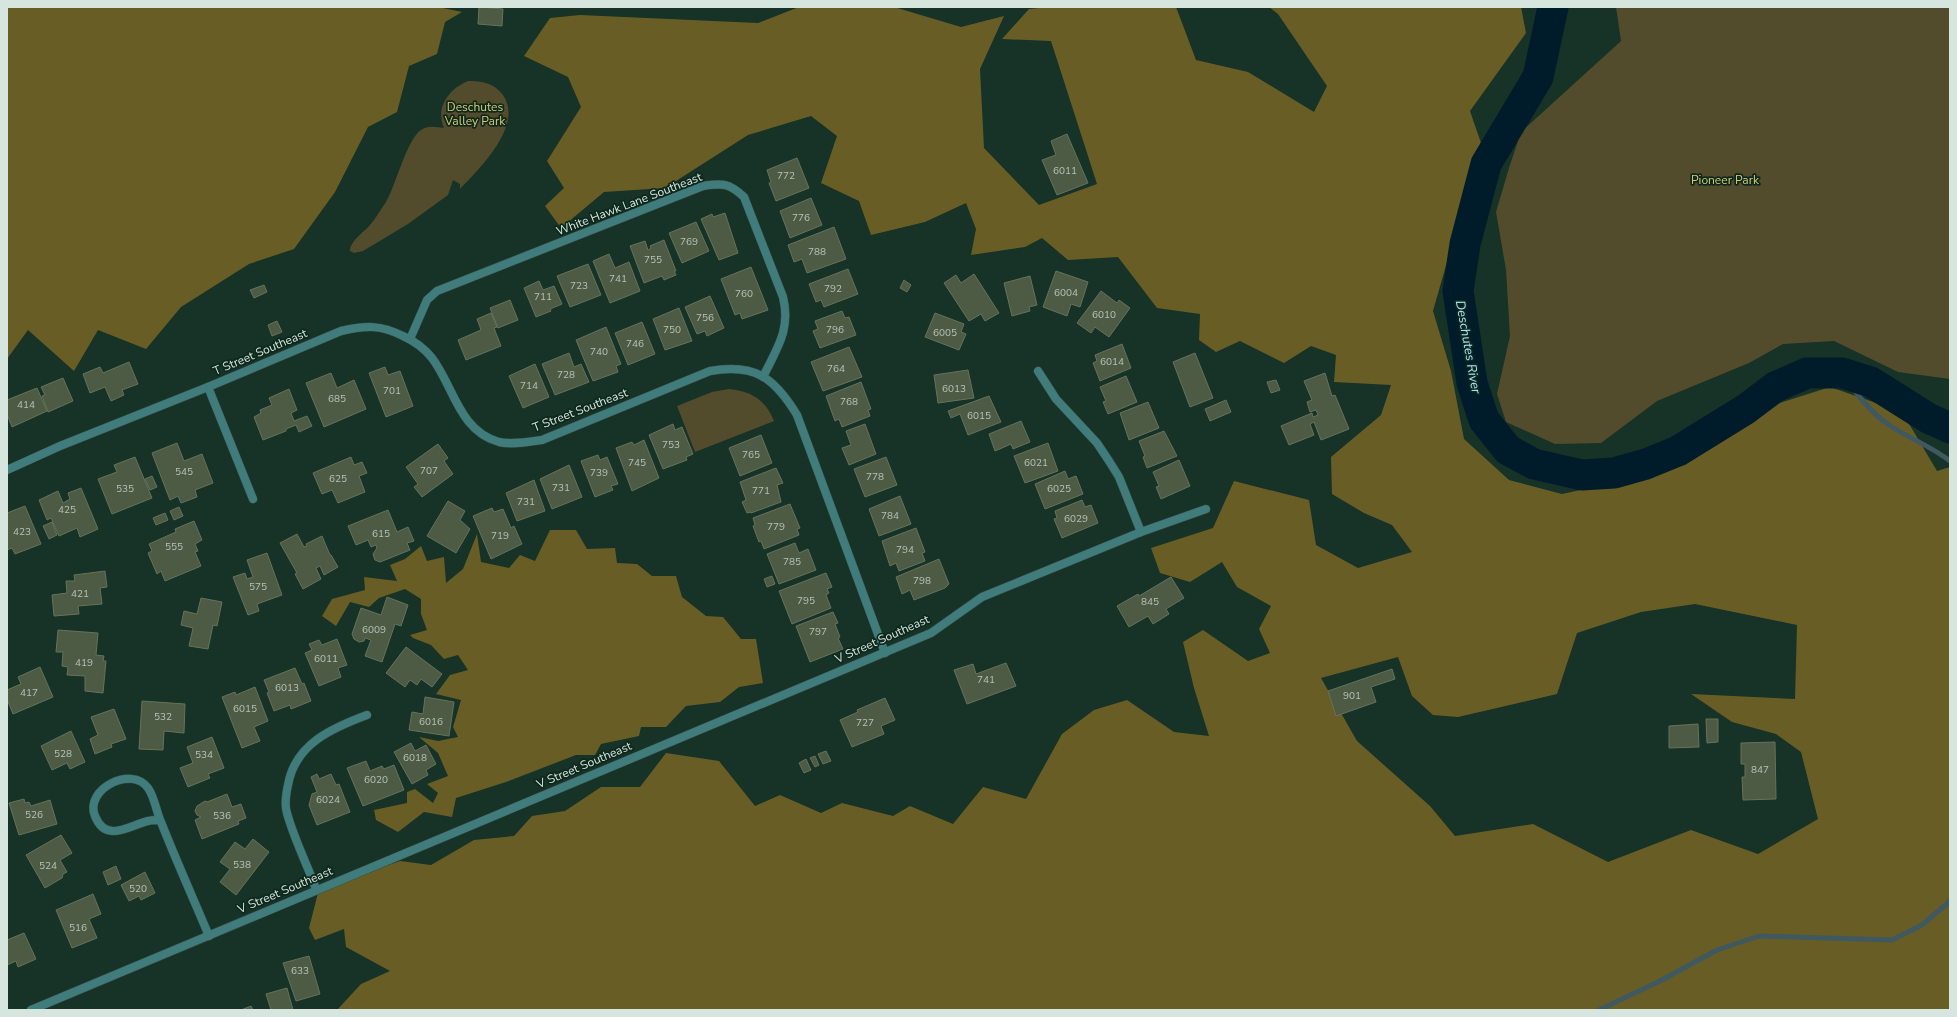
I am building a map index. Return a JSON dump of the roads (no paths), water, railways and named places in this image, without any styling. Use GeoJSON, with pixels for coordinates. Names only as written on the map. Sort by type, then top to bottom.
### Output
{"type":"FeatureCollection","features":[{"type":"Feature","properties":{"kind":"street","name":"White Hawk Lane Southeast"},"geometry":{"type":"LineString","coordinates":[[410,339],[427,300],[437,291],[703,186],[720,183],[734,188],[744,197],[783,296],[786,309],[786,323],[783,338],[763,377]]}},
{"type":"Feature","properties":{"kind":"street","name":"T Street Southeast"},"geometry":{"type":"LineString","coordinates":[[7,470],[60,446],[208,387],[341,331],[364,326],[389,329],[410,339],[432,358],[458,408],[469,424],[483,435],[500,442],[519,443],[542,440],[710,371],[729,368],[748,370],[775,385],[787,399],[796,415],[884,653]]}},
{"type":"Feature","properties":{"kind":"street"},"geometry":{"type":"LineString","coordinates":[[1038,371],[1056,399],[1097,444],[1109,461],[1119,477],[1141,532]]}},
{"type":"Feature","properties":{"kind":"street"},"geometry":{"type":"LineString","coordinates":[[208,387],[253,499]]}},
{"type":"Feature","properties":{"kind":"street","name":"V Street Southeast"},"geometry":{"type":"LineString","coordinates":[[31,1010],[209,936],[316,889],[931,633],[982,597],[1141,532],[1206,509]]}},
{"type":"Feature","properties":{"kind":"street"},"geometry":{"type":"LineString","coordinates":[[316,889],[286,811],[289,776],[295,761],[316,739],[342,724],[367,715]]}},
{"type":"Feature","properties":{"kind":"street"},"geometry":{"type":"LineString","coordinates":[[160,820],[148,821],[121,831],[110,830],[101,825],[95,816],[93,804],[100,790],[126,778],[141,781],[149,789],[160,820],[209,936]]}},
{"type":"Feature","properties":{"kind":"waterway","name":"Deschutes River"},"geometry":{"type":"LineString","coordinates":[[1553,7],[1538,77],[1486,164],[1465,244],[1458,291],[1472,383],[1484,420],[1508,450],[1534,464],[1582,475],[1614,473],[1646,464],[1678,451],[1746,409],[1775,387],[1807,373],[1842,373],[1871,382],[1928,418],[1950,428]]}},
{"type":"Feature","properties":{"kind":"waterway"},"geometry":{"type":"LineString","coordinates":[[1842,373],[1864,402],[1884,421],[1936,451],[1950,461]]}},
{"type":"Feature","properties":{"kind":"waterway"},"geometry":{"type":"LineString","coordinates":[[1599,1010],[1660,981],[1717,950],[1759,936],[1892,940],[1922,925],[1950,901]]}},
{"type":"Feature","properties":{"kind":"park label","name":"Deschutes Valley Park"},"geometry":{"type":"Point","coordinates":[475,114]}},
{"type":"Feature","properties":{"kind":"park label","name":"Pioneer Park"},"geometry":{"type":"Point","coordinates":[1725,180]}}]}
